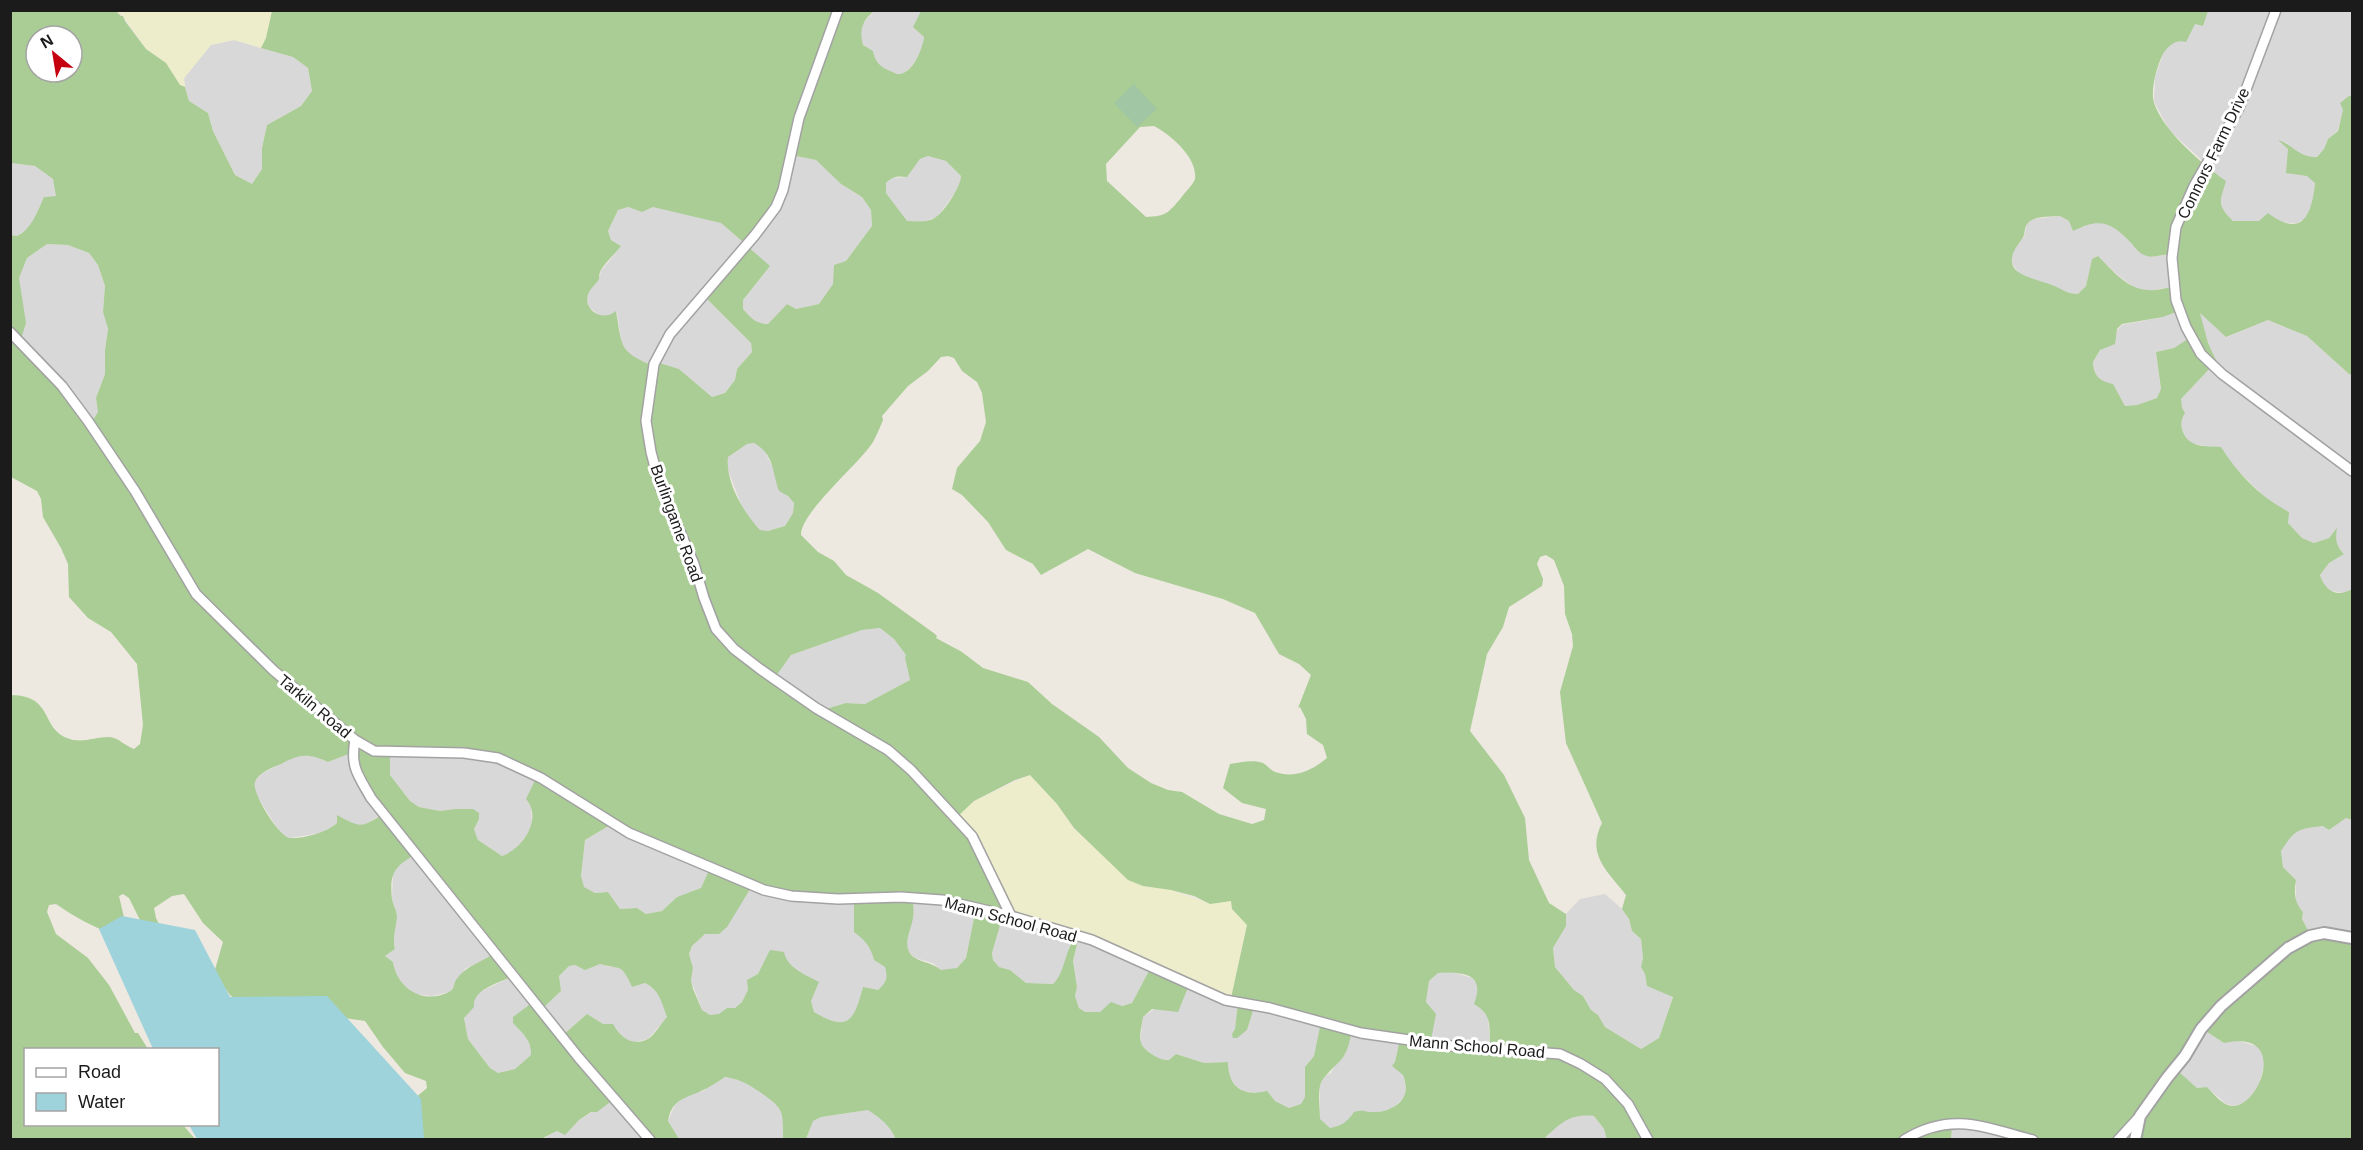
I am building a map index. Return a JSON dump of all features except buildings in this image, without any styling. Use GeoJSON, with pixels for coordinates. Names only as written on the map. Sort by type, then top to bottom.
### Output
{"type":"FeatureCollection","features":[{"type":"Feature","properties":{"kind":"street","name":"Burlingame Road"},"geometry":{"type":"LineString","coordinates":[[838,10],[799,118],[784,184],[776,207],[755,235],[670,334],[654,364],[646,421],[651,453],[660,486],[694,564],[716,629],[734,649],[760,669],[816,708],[888,750],[910,770],[972,836],[1011,916]]}},
{"type":"Feature","properties":{"kind":"street","name":"Connors Farm Drive"},"geometry":{"type":"LineString","coordinates":[[2276,10],[2239,108],[2194,186],[2176,227],[2172,258],[2176,300],[2186,327],[2200,354],[2222,374],[2352,471]]}},
{"type":"Feature","properties":{"kind":"street","name":"Tarkiln Road"},"geometry":{"type":"LineString","coordinates":[[10,332],[62,386],[100,438],[135,491],[196,594],[273,670],[355,740],[352,757],[354,768],[371,798],[579,1058],[650,1140]]}},
{"type":"Feature","properties":{"kind":"street","name":"Mann School Road"},"geometry":{"type":"LineString","coordinates":[[355,740],[374,751],[464,753],[498,758],[542,778],[629,833],[722,871],[757,888],[791,896],[838,900],[901,897],[942,900],[1011,916],[1092,940],[1225,1000],[1270,1008],[1361,1033],[1451,1046],[1560,1054],[1605,1079],[1628,1104],[1648,1140]]}},
{"type":"Feature","properties":{"kind":"street"},"geometry":{"type":"LineString","coordinates":[[2118,1140],[2140,1116],[2186,1056],[2201,1029],[2221,1006],[2288,948],[2310,936],[2324,933],[2352,938]]}},
{"type":"Feature","properties":{"kind":"street"},"geometry":{"type":"LineString","coordinates":[[2135,1140],[2140,1116]]}},
{"type":"Feature","properties":{"kind":"street"},"geometry":{"type":"LineString","coordinates":[[1904,1140],[1922,1129],[1956,1122],[2032,1140]]}},
{"type":"Feature","properties":{"kind":"shaded area"},"geometry":{"type":"Polygon","coordinates":[[[874,11],[921,11],[918,20],[924,37],[923,48],[911,67],[904,73],[897,74],[881,67],[875,60],[873,51],[863,45],[860,35],[861,26],[874,11]]]}},
{"type":"Feature","properties":{"kind":"shaded area"},"geometry":{"type":"Polygon","coordinates":[[[2208,11],[2352,11],[2352,96],[2342,105],[2344,110],[2337,131],[2328,139],[2324,149],[2317,157],[2306,157],[2293,150],[2286,142],[2288,149],[2315,183],[2313,205],[2308,217],[2297,223],[2233,221],[2221,209],[2206,164],[2170,131],[2154,102],[2155,77],[2164,52],[2171,44],[2181,41],[2195,24],[2203,26],[2208,11]]]}},
{"type":"Feature","properties":{"kind":"shaded area"},"geometry":{"type":"Polygon","coordinates":[[[234,40],[293,57],[308,68],[312,91],[301,106],[267,125],[262,148],[262,169],[252,184],[235,175],[213,131],[208,113],[189,101],[185,87],[184,78],[211,45],[234,40]]]}},
{"type":"Feature","properties":{"kind":"shaded area"},"geometry":{"type":"Polygon","coordinates":[[[791,155],[816,160],[841,184],[862,197],[871,210],[872,226],[846,261],[819,304],[796,309],[787,304],[768,324],[759,324],[753,320],[743,309],[743,300],[770,266],[703,295],[751,343],[752,352],[737,369],[735,380],[725,393],[712,397],[679,369],[651,366],[629,356],[621,341],[617,312],[610,317],[602,317],[590,308],[587,299],[589,290],[599,280],[601,271],[621,246],[611,240],[608,231],[618,210],[628,207],[642,212],[653,207],[693,215],[721,223],[743,242],[791,155]]]}},
{"type":"Feature","properties":{"kind":"shaded area"},"geometry":{"type":"Polygon","coordinates":[[[928,156],[946,161],[961,176],[961,185],[937,217],[925,221],[906,221],[886,193],[886,183],[891,178],[907,177],[920,159],[928,156]]]}},
{"type":"Feature","properties":{"kind":"shaded area"},"geometry":{"type":"Polygon","coordinates":[[[10,163],[35,166],[53,179],[57,193],[56,196],[44,197],[31,226],[17,236],[11,235],[10,163]]]}},
{"type":"Feature","properties":{"kind":"shaded area"},"geometry":{"type":"Polygon","coordinates":[[[2060,216],[2069,221],[2073,230],[2087,224],[2105,222],[2121,231],[2137,250],[2146,256],[2171,255],[2173,286],[2150,291],[2134,287],[2097,256],[2092,260],[2086,286],[2078,294],[2068,294],[2053,286],[2022,277],[2011,260],[2016,245],[2024,237],[2027,224],[2033,219],[2060,216]]]}},
{"type":"Feature","properties":{"kind":"shaded area"},"geometry":{"type":"Polygon","coordinates":[[[47,244],[68,245],[89,253],[98,265],[105,286],[103,312],[108,329],[105,374],[96,398],[98,412],[90,424],[20,342],[19,278],[27,258],[47,244]]]}},
{"type":"Feature","properties":{"kind":"shaded area"},"geometry":{"type":"Polygon","coordinates":[[[2179,311],[2192,338],[2174,348],[2156,352],[2161,390],[2157,398],[2137,405],[2125,406],[2113,385],[2101,382],[2096,376],[2093,362],[2100,350],[2122,325],[2163,317],[2179,311]]]}},
{"type":"Feature","properties":{"kind":"shaded area"},"geometry":{"type":"Polygon","coordinates":[[[2199,312],[2227,337],[2268,320],[2307,336],[2352,375],[2352,589],[2346,593],[2331,591],[2324,586],[2320,575],[2329,563],[2344,554],[2338,548],[2335,538],[2336,530],[2329,538],[2314,543],[2302,538],[2288,523],[2288,512],[2270,502],[2233,466],[2221,448],[2193,444],[2186,439],[2181,427],[2181,399],[2212,366],[2220,370],[2208,343],[2199,312]]]}},
{"type":"Feature","properties":{"kind":"shaded area"},"geometry":{"type":"Polygon","coordinates":[[[754,443],[763,448],[776,473],[776,482],[794,503],[793,513],[785,526],[768,531],[760,531],[745,515],[727,467],[728,457],[747,444],[754,443]]]}},
{"type":"Feature","properties":{"kind":"shaded area"},"geometry":{"type":"Polygon","coordinates":[[[880,628],[894,639],[907,656],[905,658],[910,680],[865,704],[846,703],[819,711],[776,676],[791,655],[862,630],[880,628]]]}},
{"type":"Feature","properties":{"kind":"shaded area"},"geometry":{"type":"Polygon","coordinates":[[[389,751],[470,752],[537,776],[531,805],[532,827],[514,852],[502,856],[478,840],[474,829],[479,819],[455,809],[440,811],[419,807],[410,801],[390,775],[389,751]]]}},
{"type":"Feature","properties":{"kind":"shaded area"},"geometry":{"type":"Polygon","coordinates":[[[351,753],[383,813],[365,825],[358,826],[338,816],[337,823],[328,832],[289,838],[281,834],[255,793],[254,783],[261,774],[294,757],[311,755],[328,762],[351,753]]]}},
{"type":"Feature","properties":{"kind":"shaded area"},"geometry":{"type":"Polygon","coordinates":[[[2346,818],[2352,820],[2352,942],[2311,936],[2302,919],[2303,912],[2296,905],[2296,880],[2283,867],[2281,850],[2293,833],[2305,828],[2324,826],[2329,830],[2346,818]]]}},
{"type":"Feature","properties":{"kind":"shaded area"},"geometry":{"type":"Polygon","coordinates":[[[615,822],[710,868],[701,888],[677,897],[662,911],[646,914],[637,908],[620,909],[608,892],[595,893],[583,887],[581,876],[585,840],[615,822]]]}},
{"type":"Feature","properties":{"kind":"shaded area"},"geometry":{"type":"Polygon","coordinates":[[[416,854],[494,954],[476,966],[466,968],[450,992],[432,996],[414,994],[404,987],[395,973],[393,962],[385,956],[395,949],[393,938],[397,915],[392,899],[393,874],[397,865],[416,854]]]}},
{"type":"Feature","properties":{"kind":"shaded area"},"geometry":{"type":"Polygon","coordinates":[[[752,886],[854,899],[863,938],[874,960],[885,967],[888,977],[885,984],[878,990],[863,988],[852,1018],[841,1023],[826,1019],[814,1012],[811,1001],[793,968],[785,959],[758,974],[742,1002],[735,1008],[727,1008],[719,1015],[710,1015],[702,1010],[691,980],[693,968],[689,955],[692,946],[705,934],[719,934],[752,886]]]}},
{"type":"Feature","properties":{"kind":"shaded area"},"geometry":{"type":"Polygon","coordinates":[[[1605,894],[1622,909],[1629,919],[1632,931],[1641,939],[1643,958],[1641,967],[1647,986],[1673,996],[1659,1038],[1641,1049],[1605,1027],[1583,996],[1574,990],[1555,967],[1553,948],[1566,926],[1564,916],[1580,899],[1605,894]]]}},
{"type":"Feature","properties":{"kind":"shaded area"},"geometry":{"type":"Polygon","coordinates":[[[913,898],[976,908],[966,958],[957,968],[941,970],[933,963],[915,958],[908,951],[906,945],[913,917],[913,898]]]}},
{"type":"Feature","properties":{"kind":"shaded area"},"geometry":{"type":"Polygon","coordinates":[[[1003,915],[1074,939],[1061,977],[1053,984],[1026,983],[1010,970],[999,967],[993,960],[992,953],[1003,915]]]}},
{"type":"Feature","properties":{"kind":"shaded area"},"geometry":{"type":"Polygon","coordinates":[[[1079,936],[1151,967],[1132,1003],[1100,1012],[1085,1012],[1079,1008],[1075,996],[1077,987],[1073,961],[1079,936]]]}},
{"type":"Feature","properties":{"kind":"shaded area"},"geometry":{"type":"Polygon","coordinates":[[[600,964],[616,966],[624,970],[632,987],[645,983],[652,986],[660,995],[667,1017],[648,1039],[635,1042],[625,1040],[587,1014],[564,1034],[542,1009],[561,991],[559,976],[569,966],[575,965],[585,969],[600,964]]]}},
{"type":"Feature","properties":{"kind":"shaded area"},"geometry":{"type":"Polygon","coordinates":[[[1438,973],[1455,973],[1472,978],[1479,985],[1484,1010],[1488,1017],[1490,1047],[1431,1042],[1426,1002],[1429,981],[1438,973]]]}},
{"type":"Feature","properties":{"kind":"shaded area"},"geometry":{"type":"Polygon","coordinates":[[[513,976],[533,1002],[513,1022],[528,1039],[531,1055],[515,1069],[498,1073],[490,1068],[468,1039],[464,1018],[478,993],[513,976]]]}},
{"type":"Feature","properties":{"kind":"shaded area"},"geometry":{"type":"Polygon","coordinates":[[[1189,985],[1238,1003],[1235,1029],[1232,1034],[1254,1004],[1322,1021],[1314,1056],[1305,1067],[1305,1097],[1301,1104],[1289,1108],[1259,1093],[1243,1091],[1235,1085],[1228,1074],[1228,1062],[1204,1063],[1176,1054],[1169,1060],[1159,1059],[1142,1047],[1140,1043],[1143,1017],[1189,985]]]}},
{"type":"Feature","properties":{"kind":"shaded area"},"geometry":{"type":"Polygon","coordinates":[[[2204,1030],[2224,1043],[2236,1040],[2262,1050],[2265,1062],[2258,1087],[2245,1103],[2233,1106],[2225,1103],[2207,1087],[2197,1088],[2178,1072],[2204,1030]]]}},
{"type":"Feature","properties":{"kind":"shaded area"},"geometry":{"type":"Polygon","coordinates":[[[1352,1031],[1400,1039],[1395,1062],[1403,1075],[1405,1096],[1392,1109],[1349,1120],[1339,1127],[1330,1128],[1320,1120],[1320,1085],[1325,1076],[1331,1073],[1337,1062],[1345,1055],[1352,1031]]]}},
{"type":"Feature","properties":{"kind":"shaded area"},"geometry":{"type":"Polygon","coordinates":[[[725,1077],[745,1081],[778,1103],[783,1120],[783,1139],[679,1139],[668,1121],[675,1105],[684,1096],[703,1091],[725,1077]]]}},
{"type":"Feature","properties":{"kind":"shaded area"},"geometry":{"type":"Polygon","coordinates":[[[614,1099],[650,1140],[541,1140],[557,1131],[565,1134],[579,1120],[614,1099]]]}},
{"type":"Feature","properties":{"kind":"shaded area"},"geometry":{"type":"Polygon","coordinates":[[[869,1110],[883,1120],[896,1139],[806,1140],[813,1120],[869,1110]]]}},
{"type":"Feature","properties":{"kind":"shaded area"},"geometry":{"type":"Polygon","coordinates":[[[1581,1114],[1594,1116],[1604,1129],[1607,1139],[1543,1140],[1560,1123],[1581,1114]]]}},
{"type":"Feature","properties":{"kind":"shaded area"},"geometry":{"type":"Polygon","coordinates":[[[1952,1126],[2010,1133],[2012,1139],[1951,1140],[1952,1126]]]}},
{"type":"Feature","properties":{"kind":"green space"},"geometry":{"type":"Polygon","coordinates":[[[11,11],[116,11],[123,16],[146,49],[166,63],[180,85],[185,87],[189,101],[208,113],[213,131],[235,175],[252,184],[262,169],[262,148],[267,125],[301,106],[312,91],[308,68],[293,57],[261,48],[266,38],[272,11],[874,11],[862,26],[863,45],[873,51],[880,65],[897,74],[907,71],[912,66],[921,48],[924,37],[913,27],[921,11],[2208,11],[2203,26],[2195,24],[2186,42],[2179,41],[2173,44],[2163,54],[2158,65],[2153,97],[2159,114],[2175,136],[2206,166],[2226,181],[2221,202],[2224,211],[2233,221],[2259,221],[2268,213],[2289,224],[2303,220],[2311,205],[2315,183],[2307,176],[2286,173],[2288,149],[2278,140],[2300,153],[2317,157],[2324,149],[2328,139],[2338,131],[2343,110],[2340,103],[2352,96],[2352,375],[2307,336],[2268,320],[2226,337],[2200,313],[2208,343],[2221,371],[2212,366],[2181,399],[2185,413],[2181,427],[2189,441],[2194,444],[2221,447],[2250,484],[2289,512],[2288,523],[2302,538],[2314,543],[2329,538],[2337,528],[2337,542],[2344,554],[2329,563],[2320,575],[2328,589],[2332,591],[2341,593],[2352,589],[2352,820],[2346,818],[2329,830],[2323,826],[2298,831],[2281,851],[2283,867],[2296,880],[2296,901],[2303,912],[2302,919],[2311,936],[2352,942],[2352,1139],[2012,1140],[2010,1133],[1952,1126],[1951,1140],[1607,1140],[1604,1129],[1594,1116],[1578,1116],[1554,1129],[1543,1140],[896,1140],[888,1126],[868,1110],[821,1117],[813,1121],[806,1139],[783,1140],[783,1122],[778,1107],[747,1084],[725,1077],[680,1101],[672,1108],[668,1121],[679,1139],[650,1139],[614,1099],[597,1112],[591,1112],[579,1120],[565,1135],[557,1131],[541,1139],[419,1139],[414,1099],[427,1088],[426,1081],[405,1073],[365,1021],[317,1014],[250,1011],[230,995],[214,973],[223,942],[203,923],[184,894],[172,896],[154,908],[156,918],[173,952],[141,922],[129,898],[123,894],[119,896],[126,926],[114,934],[84,921],[56,904],[49,905],[47,912],[56,934],[88,958],[109,985],[135,1033],[138,1033],[147,1048],[24,1048],[24,1126],[184,1126],[195,1139],[11,1139],[11,695],[34,701],[40,706],[53,727],[72,740],[112,737],[134,749],[140,744],[143,725],[137,664],[111,632],[88,618],[69,597],[68,564],[43,517],[41,499],[37,491],[11,477],[10,235],[17,236],[27,229],[34,220],[44,197],[56,196],[53,179],[35,166],[11,163],[11,11]],[[1154,126],[1140,127],[1106,164],[1107,181],[1146,217],[1163,215],[1170,210],[1195,179],[1195,171],[1188,155],[1168,135],[1154,126]],[[791,155],[776,205],[743,242],[721,223],[653,207],[642,212],[628,207],[618,210],[608,231],[611,240],[621,246],[602,269],[599,279],[590,291],[587,298],[590,309],[599,315],[616,311],[623,346],[640,360],[651,365],[656,362],[679,369],[712,397],[725,393],[735,380],[737,369],[752,352],[751,343],[703,295],[747,246],[770,266],[743,300],[743,309],[754,320],[768,324],[787,304],[796,309],[819,304],[833,284],[834,265],[846,261],[872,226],[871,210],[862,197],[841,184],[816,160],[791,155]],[[928,156],[920,159],[907,177],[893,178],[886,183],[886,193],[907,221],[929,220],[940,214],[955,192],[961,176],[946,161],[928,156]],[[2060,216],[2036,218],[2028,222],[2015,250],[2012,259],[2013,266],[2024,275],[2078,294],[2086,286],[2092,259],[2098,256],[2134,287],[2152,290],[2173,286],[2171,255],[2153,257],[2145,255],[2118,231],[2105,224],[2091,224],[2073,231],[2069,221],[2060,216]],[[47,244],[27,258],[19,278],[26,323],[20,342],[90,424],[98,412],[96,398],[105,374],[108,329],[103,312],[105,286],[98,265],[89,253],[68,245],[47,244]],[[2179,311],[2163,317],[2122,324],[2117,329],[2115,344],[2100,350],[2093,362],[2096,374],[2104,381],[2113,384],[2125,406],[2137,405],[2157,398],[2161,389],[2156,352],[2174,348],[2191,337],[2179,311]],[[941,357],[928,371],[908,386],[882,416],[883,420],[873,442],[810,514],[801,535],[818,552],[834,561],[846,575],[878,593],[935,634],[936,638],[962,652],[983,668],[1028,682],[1052,704],[1099,737],[1128,768],[1151,783],[1168,790],[1182,792],[1219,814],[1252,824],[1264,820],[1266,809],[1242,803],[1223,788],[1230,764],[1259,762],[1275,772],[1296,774],[1309,770],[1327,758],[1323,745],[1307,734],[1306,719],[1300,707],[1298,708],[1311,675],[1299,664],[1279,654],[1255,613],[1223,599],[1135,573],[1088,549],[1041,575],[1033,564],[1006,550],[988,522],[962,495],[952,489],[957,468],[980,441],[986,422],[982,393],[977,382],[962,371],[954,358],[941,357]],[[754,443],[747,444],[728,457],[732,486],[747,514],[760,530],[768,531],[785,526],[793,513],[794,503],[779,491],[772,464],[766,453],[754,443]],[[1546,555],[1540,557],[1537,564],[1543,579],[1542,586],[1509,607],[1503,627],[1487,654],[1470,731],[1504,775],[1525,818],[1529,860],[1549,903],[1566,914],[1566,926],[1553,948],[1555,967],[1574,990],[1583,996],[1605,1027],[1641,1049],[1659,1038],[1673,997],[1647,986],[1641,967],[1643,958],[1641,939],[1632,931],[1629,919],[1622,909],[1626,895],[1606,870],[1598,853],[1596,844],[1602,823],[1566,743],[1560,692],[1573,646],[1572,634],[1565,614],[1564,586],[1554,560],[1546,555]],[[880,628],[862,630],[791,655],[776,676],[819,711],[846,703],[865,704],[910,680],[906,655],[894,639],[880,628]],[[390,751],[390,775],[410,801],[419,807],[440,811],[473,809],[479,813],[474,829],[478,840],[502,856],[517,847],[528,832],[532,815],[531,807],[526,799],[537,776],[498,757],[390,751]],[[351,753],[328,762],[315,757],[294,758],[259,776],[255,782],[257,795],[273,822],[285,836],[295,838],[322,832],[337,823],[337,815],[361,825],[383,814],[351,753]],[[1030,775],[974,801],[957,817],[1008,909],[1003,915],[992,953],[993,960],[999,967],[1010,970],[1026,983],[1053,984],[1058,979],[1071,945],[1079,936],[1073,961],[1077,987],[1075,996],[1079,1008],[1085,1012],[1100,1012],[1111,1002],[1122,1006],[1132,1003],[1151,967],[1189,985],[1178,1012],[1152,1009],[1143,1017],[1140,1038],[1145,1049],[1164,1060],[1169,1060],[1176,1054],[1204,1063],[1228,1062],[1231,1078],[1238,1088],[1251,1093],[1267,1091],[1275,1101],[1289,1108],[1301,1104],[1305,1097],[1305,1067],[1314,1056],[1321,1022],[1255,1004],[1247,1030],[1237,1038],[1233,1038],[1238,1003],[1231,998],[1247,925],[1232,909],[1231,901],[1210,904],[1194,896],[1143,886],[1128,880],[1074,828],[1057,804],[1030,775]],[[615,822],[585,840],[581,876],[584,887],[595,893],[608,892],[620,909],[637,908],[646,914],[662,911],[677,897],[701,888],[710,868],[615,822]],[[416,854],[403,862],[393,876],[392,899],[397,917],[395,949],[385,956],[393,962],[400,980],[406,987],[421,995],[440,996],[452,990],[456,980],[463,972],[493,954],[416,854]],[[752,886],[727,927],[719,934],[705,934],[692,946],[689,954],[693,968],[691,980],[693,989],[702,1010],[710,1015],[719,1014],[727,1008],[735,1008],[742,1002],[748,990],[747,980],[758,974],[770,950],[784,952],[793,967],[819,982],[811,1001],[814,1012],[835,1022],[843,1022],[853,1015],[863,987],[878,990],[885,982],[885,967],[874,960],[867,944],[854,932],[854,899],[752,886]],[[913,898],[913,918],[907,944],[911,954],[941,970],[957,968],[966,958],[976,908],[913,898]],[[600,964],[585,970],[575,965],[569,966],[559,976],[561,991],[542,1009],[564,1034],[587,1014],[603,1024],[613,1024],[623,1037],[637,1042],[653,1035],[667,1017],[654,989],[645,983],[632,987],[620,969],[600,964]],[[1438,973],[1429,981],[1426,1002],[1436,1014],[1431,1040],[1490,1046],[1489,1022],[1480,1008],[1474,1004],[1477,986],[1474,980],[1464,974],[1438,973]],[[513,976],[482,991],[477,996],[474,1007],[464,1018],[468,1039],[490,1068],[498,1073],[515,1069],[531,1055],[528,1041],[513,1023],[513,1017],[533,1002],[513,976]],[[2204,1030],[2179,1072],[2197,1088],[2207,1087],[2228,1105],[2242,1103],[2252,1095],[2259,1083],[2263,1070],[2263,1057],[2257,1047],[2244,1041],[2224,1043],[2204,1030]],[[1352,1031],[1343,1058],[1324,1077],[1320,1086],[1320,1119],[1330,1128],[1344,1123],[1354,1112],[1378,1112],[1392,1108],[1400,1102],[1406,1092],[1406,1084],[1403,1075],[1392,1066],[1400,1039],[1352,1031]]]}},
{"type":"Feature","properties":{"kind":"green space"},"geometry":{"type":"Polygon","coordinates":[[[116,11],[272,11],[266,38],[261,48],[234,40],[211,45],[184,78],[185,87],[180,85],[166,63],[146,49],[123,16],[116,11]]]}},
{"type":"Feature","properties":{"kind":"green space"},"geometry":{"type":"Polygon","coordinates":[[[1134,84],[1157,109],[1137,127],[1114,103],[1134,84]]]}},
{"type":"Feature","properties":{"kind":"green space"},"geometry":{"type":"Polygon","coordinates":[[[1030,775],[1057,804],[1074,829],[1117,869],[1143,886],[1171,890],[1210,904],[1231,900],[1232,909],[1247,925],[1231,998],[1094,940],[1011,916],[956,817],[974,801],[1030,775]]]}},
{"type":"Feature","properties":{"kind":"water"},"geometry":{"type":"Polygon","coordinates":[[[122,916],[195,930],[230,997],[327,996],[421,1099],[424,1139],[197,1139],[190,1126],[219,1126],[219,1048],[153,1048],[99,929],[122,916]]]}}]}
